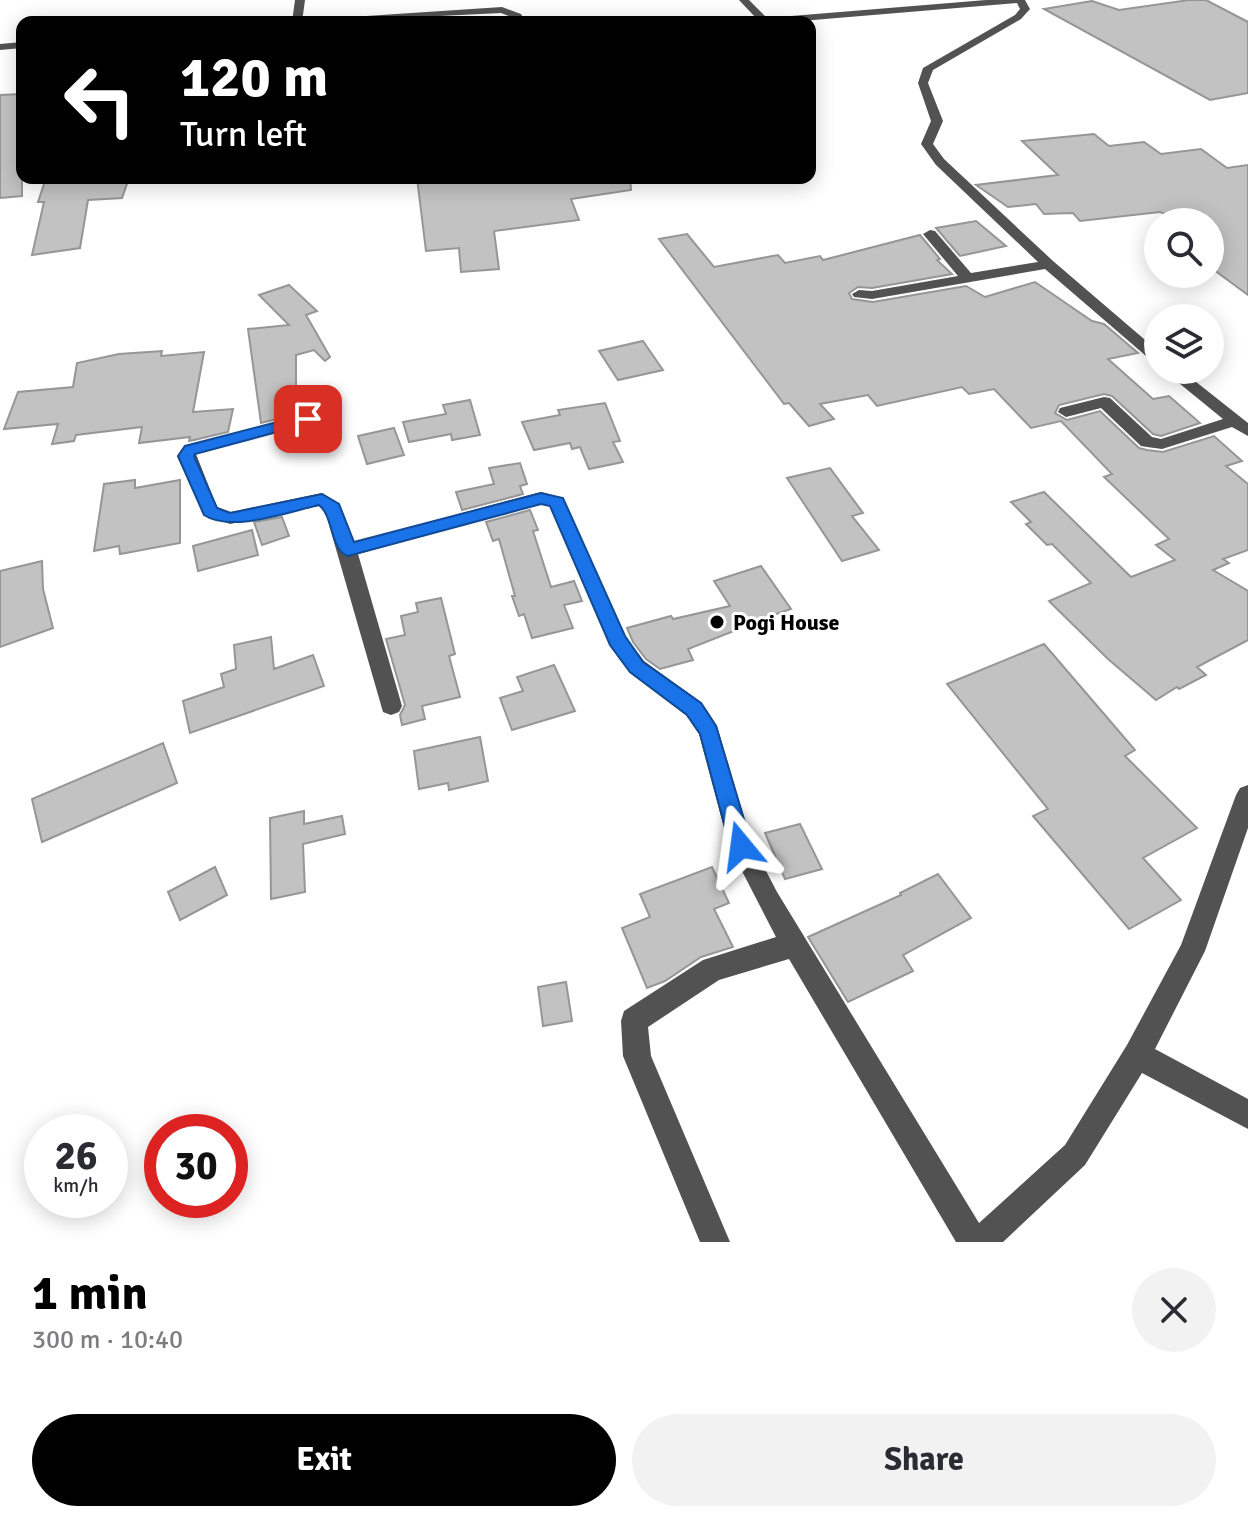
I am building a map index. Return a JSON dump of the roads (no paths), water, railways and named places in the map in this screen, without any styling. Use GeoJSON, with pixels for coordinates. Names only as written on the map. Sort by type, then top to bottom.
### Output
{"type":"FeatureCollection","features":[{"type":"Feature","properties":{"kind":"street"},"geometry":{"type":"LineString","coordinates":[[744,0],[759,16]]}},
{"type":"Feature","properties":{"kind":"street"},"geometry":{"type":"LineString","coordinates":[[816,17],[1020,0],[1025,9],[1018,17],[928,68],[923,83],[937,121],[927,144],[940,162],[1048,264],[1144,347]]}},
{"type":"Feature","properties":{"kind":"street"},"geometry":{"type":"LineString","coordinates":[[412,16],[502,10],[511,11],[516,16]]}},
{"type":"Feature","properties":{"kind":"street"},"geometry":{"type":"LineString","coordinates":[[930,234],[967,278]]}},
{"type":"Feature","properties":{"kind":"street"},"geometry":{"type":"LineString","coordinates":[[859,294],[872,295],[1048,264]]}},
{"type":"Feature","properties":{"kind":"street"},"geometry":{"type":"LineString","coordinates":[[1188,384],[1241,426]]}},
{"type":"Feature","properties":{"kind":"street"},"geometry":{"type":"LineString","coordinates":[[1066,412],[1104,402],[1153,444],[1241,426]]}},
{"type":"Feature","properties":{"kind":"street"},"geometry":{"type":"LineString","coordinates":[[308,419],[201,446],[190,450],[186,456],[210,511],[219,517],[230,518],[322,499],[333,508],[348,550],[391,706]]}},
{"type":"Feature","properties":{"kind":"street"},"geometry":{"type":"LineString","coordinates":[[348,550],[541,498],[557,502],[617,640],[637,667],[694,709],[709,732],[741,846],[793,945],[973,1242]]}},
{"type":"Feature","properties":{"kind":"street"},"geometry":{"type":"LineString","coordinates":[[980,1242],[1075,1155],[1137,1055],[1192,951],[1248,795]]}},
{"type":"Feature","properties":{"kind":"street"},"geometry":{"type":"LineString","coordinates":[[715,1242],[637,1056],[634,1021],[712,969],[793,945]]}},
{"type":"Feature","properties":{"kind":"street"},"geometry":{"type":"LineString","coordinates":[[1137,1055],[1248,1115]]}},
{"type":"Feature","properties":{"kind":"place","name":"Pogi House"},"geometry":{"type":"Point","coordinates":[717,622]}}]}
